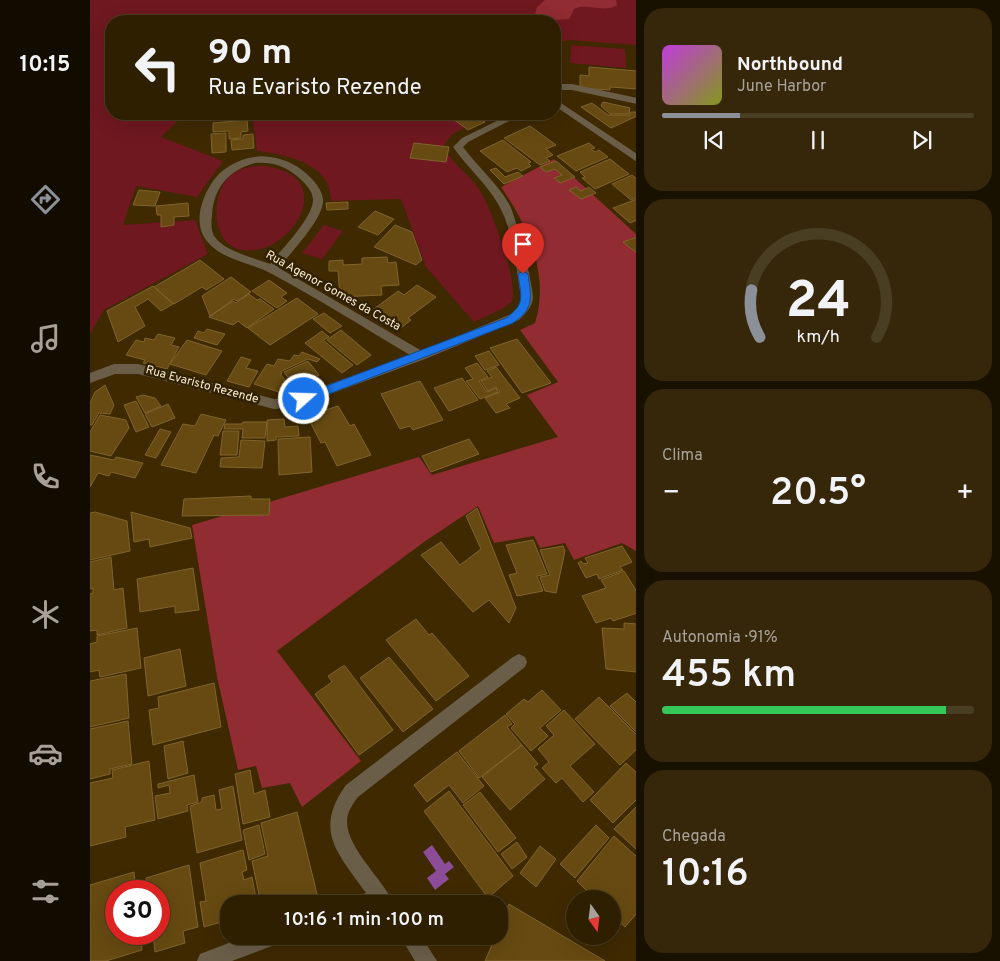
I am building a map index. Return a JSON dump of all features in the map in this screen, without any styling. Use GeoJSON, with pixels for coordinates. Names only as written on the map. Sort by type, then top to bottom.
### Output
{"type":"FeatureCollection","features":[{"type":"Feature","properties":{"kind":"street"},"geometry":{"type":"LineString","coordinates":[[561,86],[572,86],[636,101]]}},
{"type":"Feature","properties":{"kind":"street"},"geometry":{"type":"LineString","coordinates":[[561,106],[636,159]]}},
{"type":"Feature","properties":{"kind":"street","name":"Rua Evaristo Rezende"},"geometry":{"type":"LineString","coordinates":[[90,378],[114,369],[138,368],[281,405],[304,399],[421,356],[509,320],[520,313],[526,303],[526,290],[513,228],[504,206],[492,186],[470,164],[458,147],[460,142],[506,120]]}},
{"type":"Feature","properties":{"kind":"street","name":"Rua Agenor Gomes da Costa"},"geometry":{"type":"LineString","coordinates":[[272,269],[317,208],[316,196],[309,183],[290,167],[271,160],[247,161],[224,174],[212,188],[207,200],[206,222],[210,238],[222,248],[272,269],[421,356]]}},
{"type":"Feature","properties":{"kind":"street"},"geometry":{"type":"LineString","coordinates":[[379,895],[341,841],[337,826],[341,805],[352,791],[519,662]]}},
{"type":"Feature","properties":{"kind":"street"},"geometry":{"type":"LineString","coordinates":[[207,961],[249,945]]}},
{"type":"Feature","properties":{"kind":"street"},"geometry":{"type":"LineString","coordinates":[[415,945],[427,961]]}},
{"type":"Feature","properties":{"kind":"shaded area"},"geometry":{"type":"Polygon","coordinates":[[[90,0],[636,0],[636,45],[569,40],[561,42],[561,15],[105,15],[105,120],[179,120],[161,137],[223,161],[197,197],[136,186],[123,225],[195,220],[208,254],[104,310],[90,334],[90,0]]]}},
{"type":"Feature","properties":{"kind":"shaded area"},"geometry":{"type":"Polygon","coordinates":[[[545,0],[616,0],[617,5],[607,8],[579,7],[574,9],[569,19],[561,19],[561,15],[535,15],[537,7],[545,0]]]}},
{"type":"Feature","properties":{"kind":"shaded area"},"geometry":{"type":"Polygon","coordinates":[[[571,45],[625,49],[626,68],[570,63],[571,45]]]}},
{"type":"Feature","properties":{"kind":"shaded area"},"geometry":{"type":"Polygon","coordinates":[[[253,120],[480,120],[452,134],[444,145],[450,157],[479,189],[497,228],[508,263],[513,292],[512,302],[502,309],[474,322],[426,267],[401,199],[331,201],[328,185],[323,176],[316,170],[287,156],[257,151],[253,120]]]}},
{"type":"Feature","properties":{"kind":"shaded area"},"geometry":{"type":"Polygon","coordinates":[[[554,159],[636,234],[636,551],[622,543],[574,560],[565,543],[540,548],[534,536],[494,543],[478,506],[424,542],[277,651],[361,761],[302,807],[290,783],[262,788],[256,766],[238,770],[217,677],[192,525],[419,457],[432,475],[558,437],[527,395],[558,382],[520,330],[535,323],[540,287],[538,269],[528,235],[501,187],[554,159]]]}},
{"type":"Feature","properties":{"kind":"shaded area"},"geometry":{"type":"Polygon","coordinates":[[[255,166],[264,166],[288,173],[301,185],[304,200],[300,217],[289,232],[274,243],[257,250],[238,249],[229,244],[222,236],[218,226],[216,215],[220,192],[224,182],[235,172],[255,166]]]}},
{"type":"Feature","properties":{"kind":"shaded area"},"geometry":{"type":"Polygon","coordinates":[[[324,225],[343,231],[322,259],[302,253],[324,225]]]}},
{"type":"Feature","properties":{"kind":"shaded area"},"geometry":{"type":"Polygon","coordinates":[[[432,845],[445,864],[449,861],[454,867],[445,874],[449,879],[435,890],[427,878],[436,871],[423,852],[432,845]]]}},
{"type":"Feature","properties":{"kind":"building"},"geometry":{"type":"Polygon","coordinates":[[[589,67],[636,71],[636,89],[610,87],[610,90],[580,88],[580,75],[589,76],[589,67]]]}},
{"type":"Feature","properties":{"kind":"building"},"geometry":{"type":"Polygon","coordinates":[[[603,102],[630,108],[629,114],[610,114],[601,106],[603,102]]]}},
{"type":"Feature","properties":{"kind":"building"},"geometry":{"type":"Polygon","coordinates":[[[592,103],[608,115],[630,115],[631,112],[636,112],[636,116],[611,128],[581,107],[592,103]]]}},
{"type":"Feature","properties":{"kind":"building"},"geometry":{"type":"Polygon","coordinates":[[[247,120],[248,131],[241,132],[241,138],[229,139],[229,131],[213,132],[213,123],[247,120]]]}},
{"type":"Feature","properties":{"kind":"building"},"geometry":{"type":"Polygon","coordinates":[[[454,120],[482,120],[485,122],[468,130],[454,120]]]}},
{"type":"Feature","properties":{"kind":"building"},"geometry":{"type":"Polygon","coordinates":[[[530,126],[556,145],[546,149],[553,155],[546,158],[550,161],[540,165],[504,138],[530,126]]]}},
{"type":"Feature","properties":{"kind":"building"},"geometry":{"type":"Polygon","coordinates":[[[226,133],[226,152],[212,153],[211,134],[226,133]]]}},
{"type":"Feature","properties":{"kind":"building"},"geometry":{"type":"Polygon","coordinates":[[[253,134],[254,148],[232,150],[231,140],[243,139],[243,135],[253,134]]]}},
{"type":"Feature","properties":{"kind":"building"},"geometry":{"type":"Polygon","coordinates":[[[503,140],[531,162],[528,163],[531,166],[521,171],[517,168],[507,172],[480,151],[503,140]]]}},
{"type":"Feature","properties":{"kind":"building"},"geometry":{"type":"Polygon","coordinates":[[[414,143],[449,147],[446,162],[410,158],[414,143]]]}},
{"type":"Feature","properties":{"kind":"building"},"geometry":{"type":"Polygon","coordinates":[[[589,143],[595,148],[591,149],[595,152],[599,150],[608,157],[576,171],[557,156],[589,143]]]}},
{"type":"Feature","properties":{"kind":"building"},"geometry":{"type":"Polygon","coordinates":[[[610,159],[629,174],[595,189],[582,178],[585,177],[580,172],[610,159]]]}},
{"type":"Feature","properties":{"kind":"building"},"geometry":{"type":"Polygon","coordinates":[[[556,161],[575,177],[560,183],[554,178],[562,175],[555,169],[546,172],[540,167],[556,161]]]}},
{"type":"Feature","properties":{"kind":"building"},"geometry":{"type":"Polygon","coordinates":[[[496,168],[505,177],[518,172],[523,176],[504,184],[490,170],[496,168]]]}},
{"type":"Feature","properties":{"kind":"building"},"geometry":{"type":"Polygon","coordinates":[[[632,175],[636,178],[636,198],[631,200],[612,184],[632,175]]]}},
{"type":"Feature","properties":{"kind":"building"},"geometry":{"type":"Polygon","coordinates":[[[576,187],[581,191],[589,187],[596,193],[581,199],[569,190],[576,187]]]}},
{"type":"Feature","properties":{"kind":"building"},"geometry":{"type":"Polygon","coordinates":[[[139,190],[160,192],[155,206],[133,205],[139,190]]]}},
{"type":"Feature","properties":{"kind":"building"},"geometry":{"type":"Polygon","coordinates":[[[636,199],[636,220],[630,223],[613,208],[636,199]]]}},
{"type":"Feature","properties":{"kind":"building"},"geometry":{"type":"Polygon","coordinates":[[[348,202],[348,209],[327,210],[326,203],[348,202]]]}},
{"type":"Feature","properties":{"kind":"building"},"geometry":{"type":"Polygon","coordinates":[[[188,203],[189,216],[174,217],[174,225],[161,227],[161,215],[157,215],[156,206],[188,203]]]}},
{"type":"Feature","properties":{"kind":"building"},"geometry":{"type":"Polygon","coordinates":[[[375,211],[394,219],[378,235],[358,227],[375,211]]]}},
{"type":"Feature","properties":{"kind":"building"},"geometry":{"type":"Polygon","coordinates":[[[395,225],[412,232],[422,260],[416,265],[374,247],[395,225]]]}},
{"type":"Feature","properties":{"kind":"building"},"geometry":{"type":"Polygon","coordinates":[[[636,237],[636,252],[623,242],[636,237]]]}},
{"type":"Feature","properties":{"kind":"building"},"geometry":{"type":"Polygon","coordinates":[[[387,257],[388,263],[396,262],[399,285],[381,286],[382,295],[340,297],[338,271],[329,271],[329,261],[343,260],[343,265],[362,264],[362,258],[387,257]]]}},
{"type":"Feature","properties":{"kind":"building"},"geometry":{"type":"Polygon","coordinates":[[[200,260],[224,279],[206,290],[202,287],[174,304],[154,287],[200,260]]]}},
{"type":"Feature","properties":{"kind":"building"},"geometry":{"type":"Polygon","coordinates":[[[231,277],[251,292],[237,301],[234,299],[210,316],[202,296],[231,277]]]}},
{"type":"Feature","properties":{"kind":"building"},"geometry":{"type":"Polygon","coordinates":[[[269,280],[287,293],[281,297],[287,301],[277,308],[252,291],[269,280]]]}},
{"type":"Feature","properties":{"kind":"building"},"geometry":{"type":"Polygon","coordinates":[[[417,285],[436,297],[408,318],[411,320],[397,331],[370,312],[398,291],[404,295],[417,285]]]}},
{"type":"Feature","properties":{"kind":"building"},"geometry":{"type":"Polygon","coordinates":[[[153,286],[173,304],[161,311],[148,299],[135,307],[145,326],[118,342],[107,311],[153,286]]]}},
{"type":"Feature","properties":{"kind":"building"},"geometry":{"type":"Polygon","coordinates":[[[249,294],[274,309],[247,328],[238,321],[233,325],[209,317],[233,301],[236,303],[249,294]]]}},
{"type":"Feature","properties":{"kind":"building"},"geometry":{"type":"Polygon","coordinates":[[[297,298],[318,314],[270,345],[248,328],[297,298]]]}},
{"type":"Feature","properties":{"kind":"building"},"geometry":{"type":"Polygon","coordinates":[[[324,313],[342,326],[330,333],[313,319],[324,313]]]}},
{"type":"Feature","properties":{"kind":"building"},"geometry":{"type":"Polygon","coordinates":[[[207,329],[225,334],[217,345],[194,338],[198,331],[204,333],[207,329]]]}},
{"type":"Feature","properties":{"kind":"building"},"geometry":{"type":"Polygon","coordinates":[[[341,330],[371,355],[357,365],[327,340],[341,330]]]}},
{"type":"Feature","properties":{"kind":"building"},"geometry":{"type":"Polygon","coordinates":[[[322,331],[329,337],[323,340],[353,365],[342,373],[305,343],[322,331]]]}},
{"type":"Feature","properties":{"kind":"building"},"geometry":{"type":"Polygon","coordinates":[[[158,334],[175,338],[171,345],[179,347],[167,369],[143,363],[145,360],[126,355],[136,340],[144,342],[145,338],[154,340],[158,334]]]}},
{"type":"Feature","properties":{"kind":"building"},"geometry":{"type":"Polygon","coordinates":[[[517,339],[551,383],[522,393],[490,348],[517,339]]]}},
{"type":"Feature","properties":{"kind":"building"},"geometry":{"type":"Polygon","coordinates":[[[187,340],[222,351],[206,375],[170,364],[187,340]]]}},
{"type":"Feature","properties":{"kind":"building"},"geometry":{"type":"Polygon","coordinates":[[[489,351],[499,365],[485,370],[475,356],[489,351]]]}},
{"type":"Feature","properties":{"kind":"building"},"geometry":{"type":"Polygon","coordinates":[[[302,352],[320,359],[317,362],[308,359],[282,371],[281,375],[292,388],[285,394],[254,384],[267,364],[274,366],[278,359],[290,361],[294,355],[299,356],[302,352]]]}},
{"type":"Feature","properties":{"kind":"building"},"geometry":{"type":"Polygon","coordinates":[[[241,357],[251,360],[246,368],[258,371],[249,387],[227,381],[241,357]]]}},
{"type":"Feature","properties":{"kind":"building"},"geometry":{"type":"Polygon","coordinates":[[[308,361],[319,375],[294,386],[284,372],[308,361]]]}},
{"type":"Feature","properties":{"kind":"building"},"geometry":{"type":"Polygon","coordinates":[[[477,363],[488,377],[479,381],[487,392],[496,388],[498,392],[480,399],[466,381],[473,379],[465,368],[477,363]]]}},
{"type":"Feature","properties":{"kind":"building"},"geometry":{"type":"Polygon","coordinates":[[[496,367],[520,398],[506,404],[510,408],[496,413],[485,398],[500,392],[496,387],[488,391],[481,381],[492,377],[487,371],[496,367]]]}},
{"type":"Feature","properties":{"kind":"building"},"geometry":{"type":"Polygon","coordinates":[[[462,378],[478,400],[449,411],[434,388],[462,378]]]}},
{"type":"Feature","properties":{"kind":"building"},"geometry":{"type":"Polygon","coordinates":[[[420,381],[443,420],[413,430],[410,426],[400,429],[381,394],[420,381]]]}},
{"type":"Feature","properties":{"kind":"building"},"geometry":{"type":"Polygon","coordinates":[[[105,385],[114,405],[110,414],[99,413],[92,425],[90,425],[90,403],[95,392],[105,385]]]}},
{"type":"Feature","properties":{"kind":"building"},"geometry":{"type":"Polygon","coordinates":[[[143,395],[155,398],[161,406],[145,413],[136,397],[143,395]]]}},
{"type":"Feature","properties":{"kind":"building"},"geometry":{"type":"Polygon","coordinates":[[[136,401],[149,427],[136,432],[124,405],[136,401]]]}},
{"type":"Feature","properties":{"kind":"building"},"geometry":{"type":"Polygon","coordinates":[[[168,404],[175,418],[152,427],[145,414],[168,404]]]}},
{"type":"Feature","properties":{"kind":"building"},"geometry":{"type":"Polygon","coordinates":[[[338,406],[350,426],[354,424],[371,455],[337,466],[325,442],[321,443],[307,416],[338,406]]]}},
{"type":"Feature","properties":{"kind":"building"},"geometry":{"type":"Polygon","coordinates":[[[201,414],[226,420],[218,436],[214,435],[196,473],[161,465],[183,424],[195,426],[201,414]]]}},
{"type":"Feature","properties":{"kind":"building"},"geometry":{"type":"Polygon","coordinates":[[[100,415],[126,420],[129,428],[111,456],[90,451],[90,432],[100,415]]]}},
{"type":"Feature","properties":{"kind":"building"},"geometry":{"type":"Polygon","coordinates":[[[284,419],[285,427],[298,426],[299,436],[276,437],[276,440],[267,441],[267,420],[284,419]]]}},
{"type":"Feature","properties":{"kind":"building"},"geometry":{"type":"Polygon","coordinates":[[[243,422],[267,422],[265,438],[242,438],[243,429],[224,429],[225,424],[242,424],[243,422]]]}},
{"type":"Feature","properties":{"kind":"building"},"geometry":{"type":"Polygon","coordinates":[[[160,429],[171,432],[156,458],[145,455],[160,429]]]}},
{"type":"Feature","properties":{"kind":"building"},"geometry":{"type":"Polygon","coordinates":[[[223,431],[239,431],[237,455],[220,455],[223,431]]]}},
{"type":"Feature","properties":{"kind":"building"},"geometry":{"type":"Polygon","coordinates":[[[310,437],[312,472],[279,475],[278,439],[310,437]]]}},
{"type":"Feature","properties":{"kind":"building"},"geometry":{"type":"Polygon","coordinates":[[[469,439],[479,454],[431,472],[422,456],[469,439]]]}},
{"type":"Feature","properties":{"kind":"building"},"geometry":{"type":"Polygon","coordinates":[[[241,440],[265,441],[262,468],[220,467],[221,458],[239,457],[241,440]]]}},
{"type":"Feature","properties":{"kind":"building"},"geometry":{"type":"Polygon","coordinates":[[[90,455],[114,460],[116,457],[143,463],[135,478],[111,472],[109,476],[98,473],[90,487],[90,455]]]}},
{"type":"Feature","properties":{"kind":"building"},"geometry":{"type":"Polygon","coordinates":[[[251,496],[251,499],[270,499],[269,515],[182,516],[184,499],[251,496]]]}},
{"type":"Feature","properties":{"kind":"building"},"geometry":{"type":"Polygon","coordinates":[[[477,508],[516,608],[509,623],[489,600],[473,612],[421,555],[441,542],[460,565],[481,549],[466,516],[477,508]]]}},
{"type":"Feature","properties":{"kind":"building"},"geometry":{"type":"Polygon","coordinates":[[[95,512],[127,521],[130,551],[90,560],[90,513],[95,512]]]}},
{"type":"Feature","properties":{"kind":"building"},"geometry":{"type":"Polygon","coordinates":[[[131,512],[190,528],[192,538],[150,547],[149,539],[134,542],[131,512]]]}},
{"type":"Feature","properties":{"kind":"building"},"geometry":{"type":"Polygon","coordinates":[[[533,540],[547,574],[537,576],[543,591],[517,596],[509,575],[517,573],[506,545],[533,540]]]}},
{"type":"Feature","properties":{"kind":"building"},"geometry":{"type":"Polygon","coordinates":[[[563,546],[565,551],[556,593],[545,591],[540,577],[550,575],[540,550],[563,546]]]}},
{"type":"Feature","properties":{"kind":"building"},"geometry":{"type":"Polygon","coordinates":[[[622,546],[632,562],[620,567],[623,570],[599,579],[597,574],[586,578],[578,563],[581,561],[583,564],[588,563],[585,558],[622,546]]]}},
{"type":"Feature","properties":{"kind":"building"},"geometry":{"type":"Polygon","coordinates":[[[111,557],[114,590],[123,588],[127,628],[97,635],[97,630],[90,631],[90,594],[93,593],[93,588],[90,589],[90,562],[111,557]]]}},
{"type":"Feature","properties":{"kind":"building"},"geometry":{"type":"Polygon","coordinates":[[[193,568],[199,610],[175,613],[175,606],[140,612],[137,579],[193,568]]]}},
{"type":"Feature","properties":{"kind":"building"},"geometry":{"type":"Polygon","coordinates":[[[624,571],[636,590],[636,613],[613,621],[611,618],[596,623],[582,596],[606,588],[601,580],[624,571]]]}},
{"type":"Feature","properties":{"kind":"building"},"geometry":{"type":"Polygon","coordinates":[[[416,619],[429,635],[432,633],[469,676],[436,701],[386,640],[416,619]]]}},
{"type":"Feature","properties":{"kind":"building"},"geometry":{"type":"Polygon","coordinates":[[[624,623],[636,624],[636,672],[606,669],[602,628],[624,629],[624,623]]]}},
{"type":"Feature","properties":{"kind":"building"},"geometry":{"type":"Polygon","coordinates":[[[137,628],[141,668],[100,677],[99,670],[90,672],[90,644],[97,642],[97,636],[137,628]]]}},
{"type":"Feature","properties":{"kind":"building"},"geometry":{"type":"Polygon","coordinates":[[[180,649],[186,686],[148,696],[144,658],[180,649]]]}},
{"type":"Feature","properties":{"kind":"building"},"geometry":{"type":"Polygon","coordinates":[[[389,657],[433,709],[403,732],[360,678],[389,657]]]}},
{"type":"Feature","properties":{"kind":"building"},"geometry":{"type":"Polygon","coordinates":[[[345,666],[393,730],[359,755],[315,694],[332,682],[328,676],[345,666]]]}},
{"type":"Feature","properties":{"kind":"building"},"geometry":{"type":"Polygon","coordinates":[[[126,674],[129,718],[90,727],[90,681],[126,674]]]}},
{"type":"Feature","properties":{"kind":"building"},"geometry":{"type":"Polygon","coordinates":[[[214,683],[221,727],[153,745],[149,710],[159,708],[158,697],[214,683]]]}},
{"type":"Feature","properties":{"kind":"building"},"geometry":{"type":"Polygon","coordinates":[[[542,690],[561,710],[540,728],[548,736],[531,751],[511,728],[515,724],[506,714],[524,699],[528,702],[542,690]]]}},
{"type":"Feature","properties":{"kind":"building"},"geometry":{"type":"Polygon","coordinates":[[[627,693],[636,702],[636,732],[610,706],[627,693]]]}},
{"type":"Feature","properties":{"kind":"building"},"geometry":{"type":"Polygon","coordinates":[[[599,697],[636,734],[636,750],[620,765],[575,719],[599,697]]]}},
{"type":"Feature","properties":{"kind":"building"},"geometry":{"type":"Polygon","coordinates":[[[564,710],[595,744],[570,766],[594,792],[583,802],[562,778],[556,783],[542,768],[549,762],[538,749],[554,735],[546,726],[564,710]]]}},
{"type":"Feature","properties":{"kind":"building"},"geometry":{"type":"Polygon","coordinates":[[[505,715],[512,724],[507,727],[522,745],[479,778],[459,751],[505,715]]]}},
{"type":"Feature","properties":{"kind":"building"},"geometry":{"type":"Polygon","coordinates":[[[128,721],[132,764],[110,769],[110,774],[90,779],[90,729],[128,721]]]}},
{"type":"Feature","properties":{"kind":"building"},"geometry":{"type":"Polygon","coordinates":[[[183,741],[188,773],[168,779],[164,746],[183,741]]]}},
{"type":"Feature","properties":{"kind":"building"},"geometry":{"type":"Polygon","coordinates":[[[522,745],[538,764],[534,767],[545,779],[510,810],[482,777],[522,745]]]}},
{"type":"Feature","properties":{"kind":"building"},"geometry":{"type":"Polygon","coordinates":[[[457,752],[484,786],[463,803],[449,785],[427,802],[414,785],[457,752]]]}},
{"type":"Feature","properties":{"kind":"building"},"geometry":{"type":"Polygon","coordinates":[[[149,761],[155,820],[125,827],[126,837],[90,846],[90,783],[113,778],[112,770],[149,761]]]}},
{"type":"Feature","properties":{"kind":"building"},"geometry":{"type":"Polygon","coordinates":[[[626,763],[636,772],[636,800],[613,823],[590,800],[626,763]]]}},
{"type":"Feature","properties":{"kind":"building"},"geometry":{"type":"Polygon","coordinates":[[[250,770],[254,794],[265,790],[270,817],[243,824],[235,774],[250,770]]]}},
{"type":"Feature","properties":{"kind":"building"},"geometry":{"type":"Polygon","coordinates":[[[194,775],[198,802],[187,805],[188,811],[158,819],[155,796],[170,793],[169,785],[158,788],[158,784],[194,775]]]}},
{"type":"Feature","properties":{"kind":"building"},"geometry":{"type":"Polygon","coordinates":[[[233,786],[242,840],[197,853],[190,806],[202,802],[202,798],[214,795],[216,810],[222,809],[219,790],[233,786]]]}},
{"type":"Feature","properties":{"kind":"building"},"geometry":{"type":"Polygon","coordinates":[[[449,791],[513,876],[491,895],[486,895],[424,811],[449,791]]]}},
{"type":"Feature","properties":{"kind":"building"},"geometry":{"type":"Polygon","coordinates":[[[480,792],[516,838],[498,852],[463,805],[480,792]]]}},
{"type":"Feature","properties":{"kind":"building"},"geometry":{"type":"Polygon","coordinates":[[[636,807],[636,849],[614,829],[636,807]]]}},
{"type":"Feature","properties":{"kind":"building"},"geometry":{"type":"Polygon","coordinates":[[[297,812],[317,894],[259,895],[252,861],[268,856],[261,823],[297,812]]]}},
{"type":"Feature","properties":{"kind":"building"},"geometry":{"type":"Polygon","coordinates":[[[259,825],[265,854],[249,860],[243,830],[259,825]]]}},
{"type":"Feature","properties":{"kind":"building"},"geometry":{"type":"Polygon","coordinates":[[[596,825],[609,838],[575,878],[560,864],[596,825]]]}},
{"type":"Feature","properties":{"kind":"building"},"geometry":{"type":"Polygon","coordinates":[[[614,836],[636,856],[636,914],[625,927],[621,923],[621,890],[586,890],[577,881],[614,836]]]}},
{"type":"Feature","properties":{"kind":"building"},"geometry":{"type":"Polygon","coordinates":[[[517,842],[527,857],[512,869],[501,854],[517,842]]]}},
{"type":"Feature","properties":{"kind":"building"},"geometry":{"type":"Polygon","coordinates":[[[540,846],[556,859],[536,887],[520,873],[540,846]]]}},
{"type":"Feature","properties":{"kind":"building"},"geometry":{"type":"Polygon","coordinates":[[[243,850],[247,870],[242,872],[244,880],[252,877],[255,895],[220,895],[220,923],[204,927],[200,902],[206,901],[200,863],[243,850]]]}},
{"type":"Feature","properties":{"kind":"building"},"geometry":{"type":"Polygon","coordinates":[[[189,865],[198,927],[183,931],[185,943],[155,952],[154,945],[170,945],[170,880],[146,880],[146,878],[189,865]]]}},
{"type":"Feature","properties":{"kind":"building"},"geometry":{"type":"Polygon","coordinates":[[[134,872],[135,880],[107,880],[134,872]]]}},
{"type":"Feature","properties":{"kind":"building"},"geometry":{"type":"Polygon","coordinates":[[[105,881],[105,945],[142,945],[142,950],[106,961],[90,961],[90,885],[105,881]]]}},
{"type":"Feature","properties":{"kind":"building"},"geometry":{"type":"Polygon","coordinates":[[[509,904],[566,938],[566,945],[578,945],[605,961],[485,961],[492,945],[508,945],[509,904]]]}},
{"type":"Feature","properties":{"kind":"route"},"geometry":{"type":"LineString","coordinates":[[304,399],[421,356],[509,320],[520,313],[526,303],[527,297],[523,274]]}}]}
